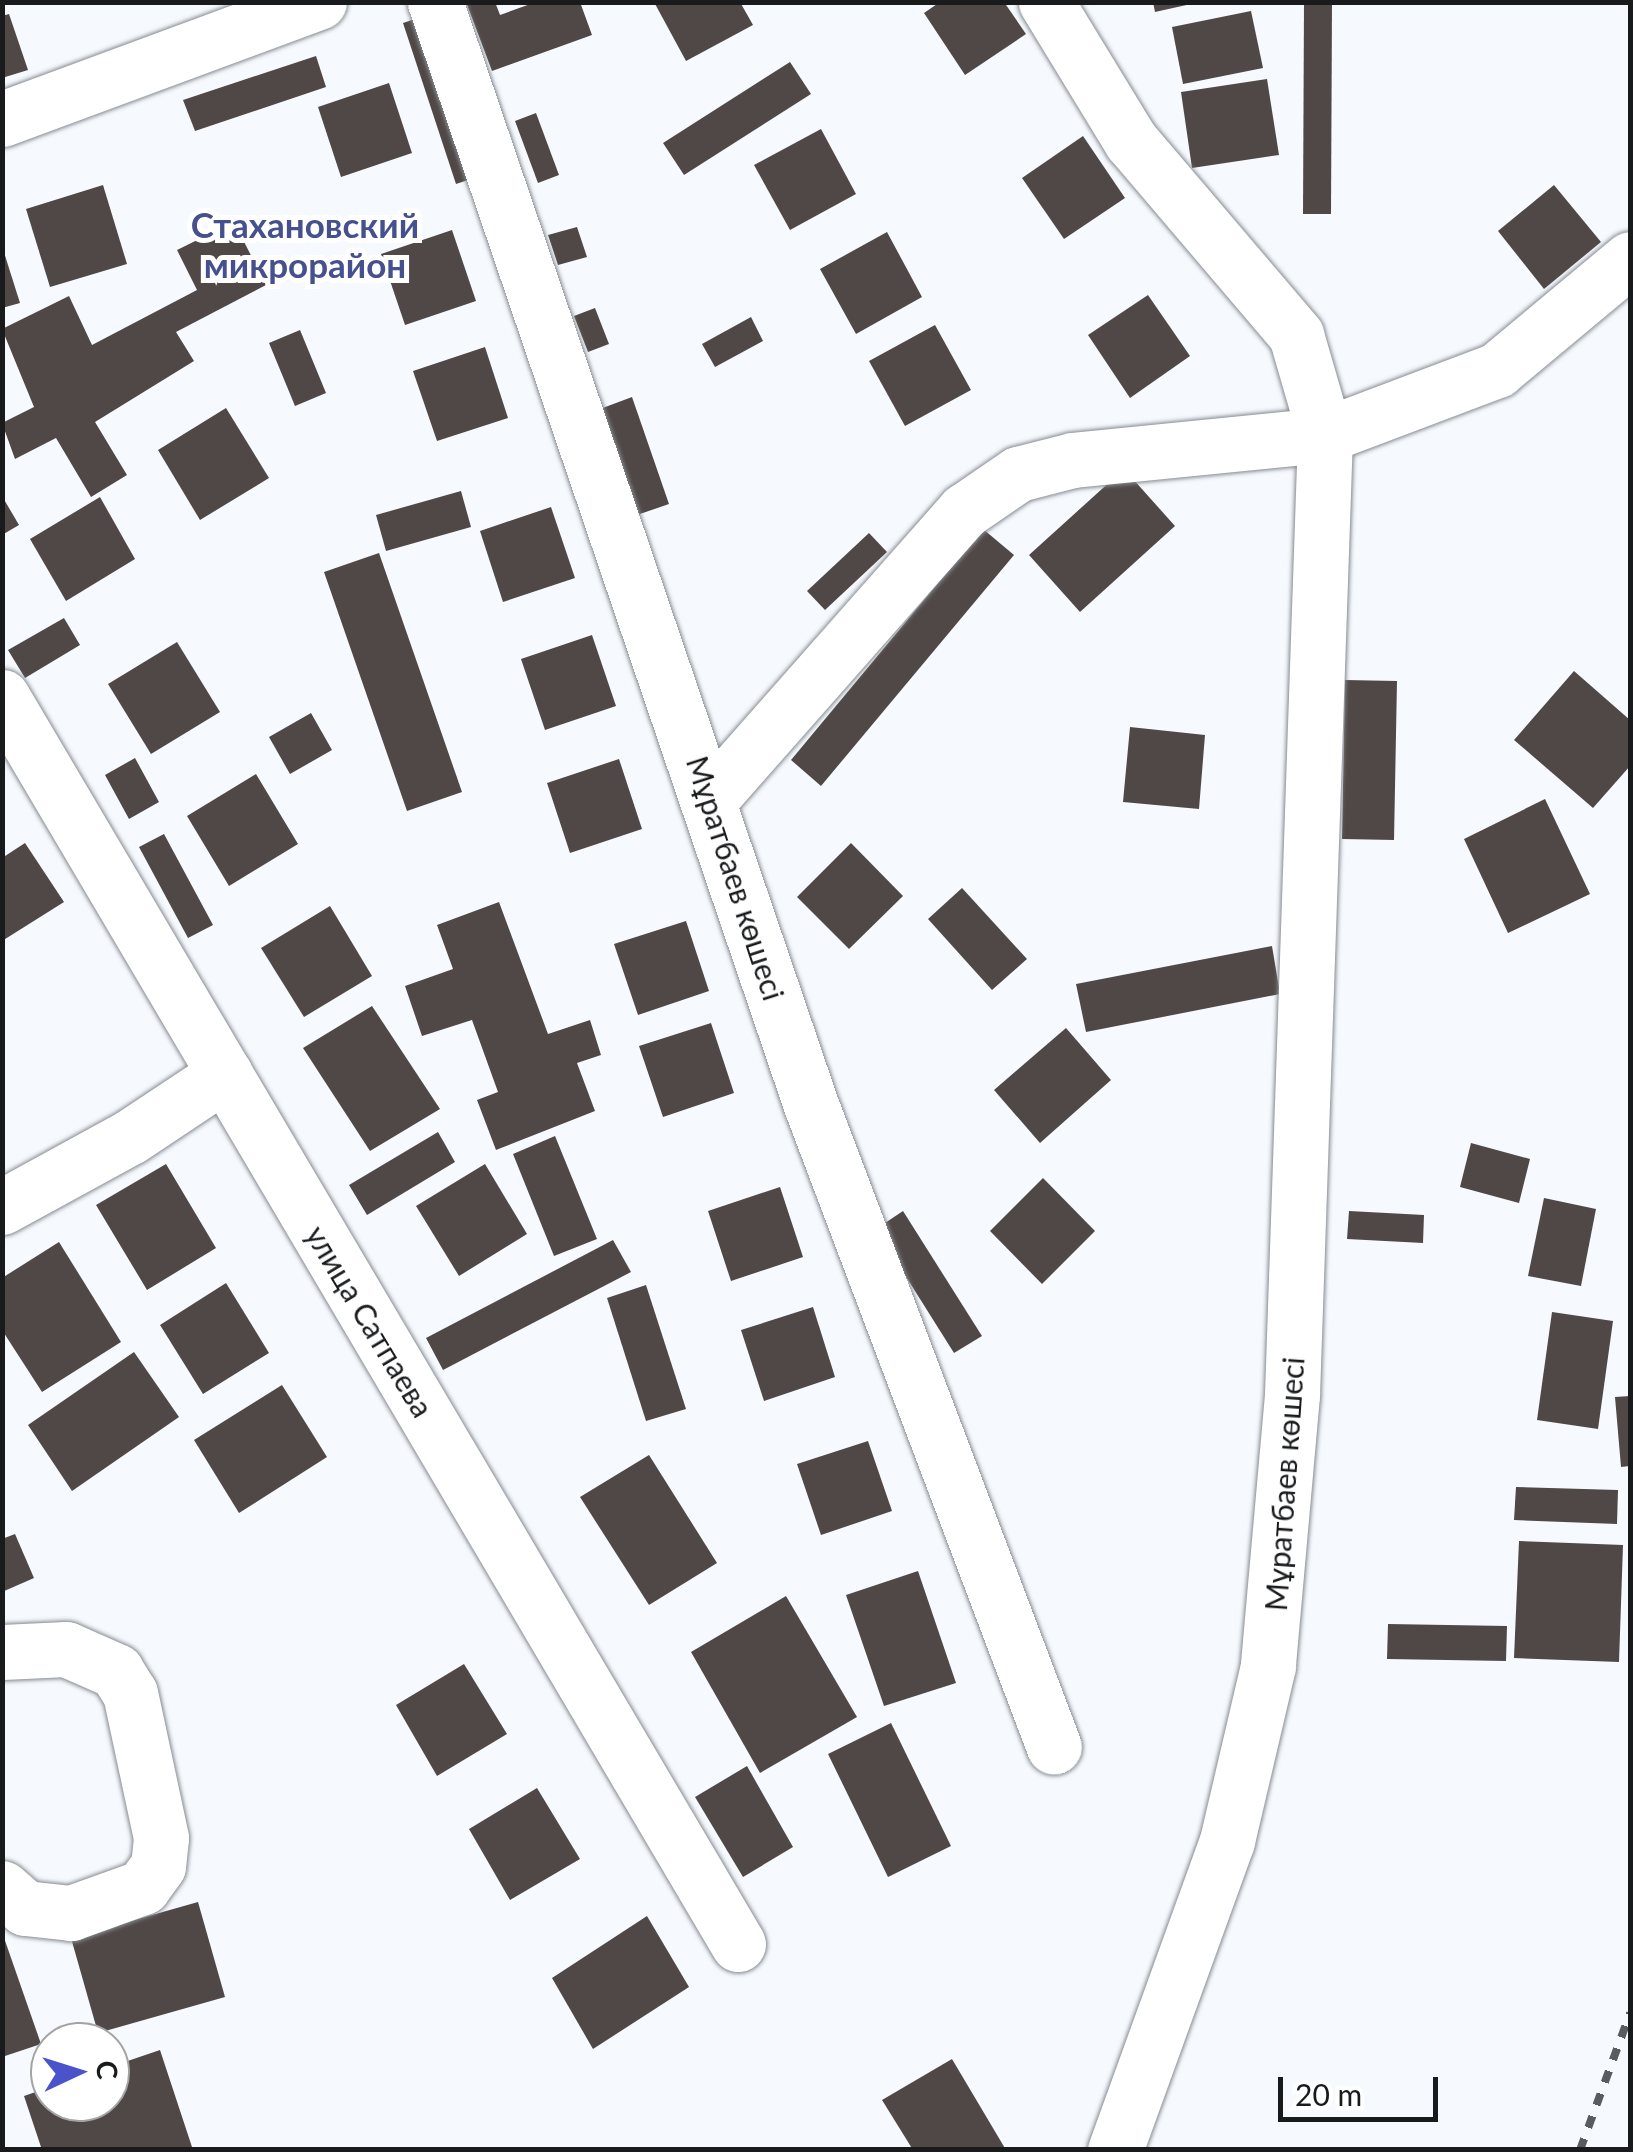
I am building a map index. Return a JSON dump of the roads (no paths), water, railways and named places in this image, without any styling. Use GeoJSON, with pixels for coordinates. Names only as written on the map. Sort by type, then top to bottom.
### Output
{"type":"FeatureCollection","features":[{"type":"Feature","properties":{"kind":"street"},"geometry":{"type":"LineString","coordinates":[[2,119],[320,2]]}},
{"type":"Feature","properties":{"kind":"street","name":"Мұратбаев көшесі"},"geometry":{"type":"LineString","coordinates":[[435,2],[710,798],[811,1105],[1054,1747]]}},
{"type":"Feature","properties":{"kind":"street","name":"Мұратбаев көшесі"},"geometry":{"type":"LineString","coordinates":[[1046,2],[1131,141],[1296,335],[1325,435],[1293,1376],[1268,1666],[1227,1841],[1115,2150]]}},
{"type":"Feature","properties":{"kind":"street"},"geometry":{"type":"LineString","coordinates":[[710,798],[964,511],[1018,474],[1073,460],[1325,435],[1496,370],[1630,259]]}},
{"type":"Feature","properties":{"kind":"street","name":"улица Сатпаева"},"geometry":{"type":"LineString","coordinates":[[2,697],[738,1944]]}},
{"type":"Feature","properties":{"kind":"street"},"geometry":{"type":"LineString","coordinates":[[2,1207],[130,1137],[225,1074]]}},
{"type":"Feature","properties":{"kind":"street"},"geometry":{"type":"LineString","coordinates":[[2,1652],[66,1649],[116,1672],[134,1711],[161,1838],[158,1866],[143,1886],[71,1913],[25,1908],[2,1888]]}},
{"type":"Feature","properties":{"kind":"railway"},"geometry":{"type":"LineString","coordinates":[[1580,2150],[1630,2013]]}},
{"type":"Feature","properties":{"kind":"district","name":"Стахановский микрорайон"},"geometry":{"type":"Point","coordinates":[305,244]}}]}
